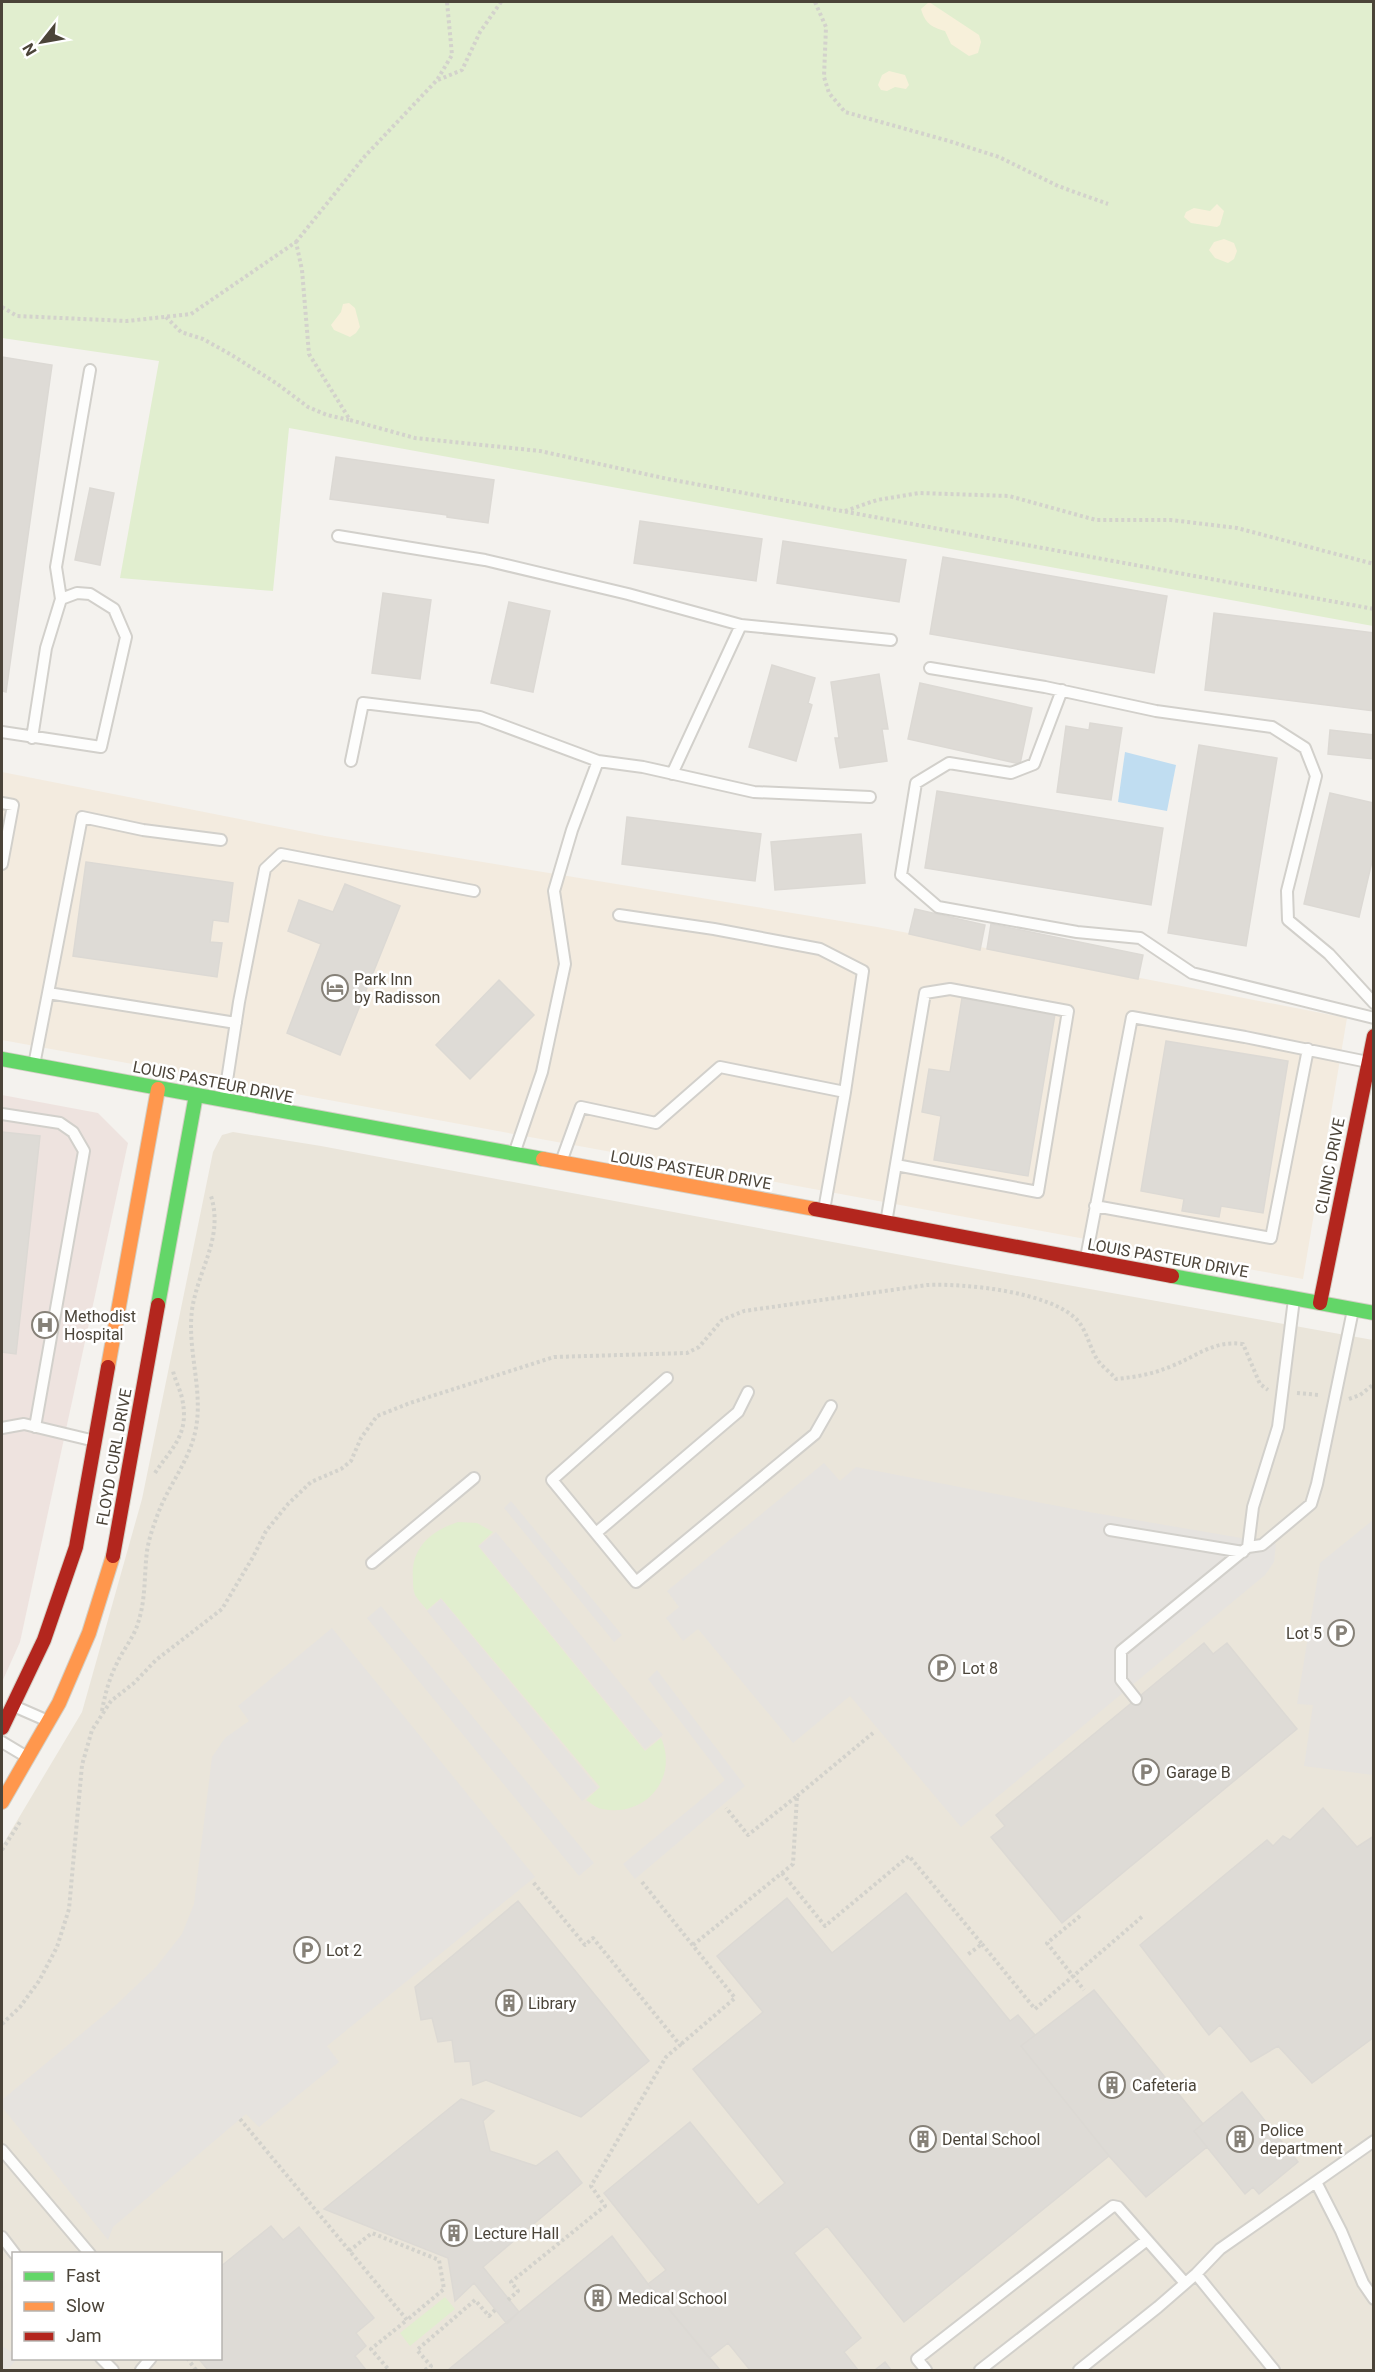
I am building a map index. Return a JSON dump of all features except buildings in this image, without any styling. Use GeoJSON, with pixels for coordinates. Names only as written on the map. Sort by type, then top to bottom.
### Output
{"type":"FeatureCollection","features":[{"type":"Feature","properties":{"kind":"street","name":"CLINIC DRIVE"},"geometry":{"type":"LineString","coordinates":[[1320,1303],[1374,1036]]}},
{"type":"Feature","properties":{"kind":"street","name":"LOUIS PASTEUR DRIVE"},"geometry":{"type":"LineString","coordinates":[[2,1059],[1374,1313]]}},
{"type":"Feature","properties":{"kind":"street","name":"FLOYD CURL DRIVE"},"geometry":{"type":"LineString","coordinates":[[2,1728],[8,1704],[53,1620],[73,1558],[158,1089]]}},
{"type":"Feature","properties":{"kind":"street","name":"FLOYD CURL DRIVE"},"geometry":{"type":"LineString","coordinates":[[2,1802],[49,1722],[89,1633],[113,1556],[196,1095]]}},
{"type":"Feature","properties":{"kind":"lane"},"geometry":{"type":"LineString","coordinates":[[32,738],[46,648],[61,599],[56,567],[90,370]]}},
{"type":"Feature","properties":{"kind":"lane"},"geometry":{"type":"LineString","coordinates":[[338,536],[485,560],[628,594],[741,625],[891,639]]}},
{"type":"Feature","properties":{"kind":"lane"},"geometry":{"type":"LineString","coordinates":[[2,732],[101,747],[126,637],[114,609],[90,594],[77,593],[61,599]]}},
{"type":"Feature","properties":{"kind":"lane"},"geometry":{"type":"LineString","coordinates":[[672,774],[741,625]]}},
{"type":"Feature","properties":{"kind":"lane"},"geometry":{"type":"LineString","coordinates":[[930,668],[1062,690],[1156,711],[1272,727],[1305,748],[1316,776],[1287,891],[1288,920],[1329,954],[1374,1003]]}},
{"type":"Feature","properties":{"kind":"lane"},"geometry":{"type":"LineString","coordinates":[[1062,690],[1034,764],[1011,773],[949,763],[916,783],[901,875],[938,907],[1077,933],[1140,938],[1192,973],[1374,1018]]}},
{"type":"Feature","properties":{"kind":"lane"},"geometry":{"type":"LineString","coordinates":[[351,761],[363,704],[480,717],[598,761],[754,792],[870,797]]}},
{"type":"Feature","properties":{"kind":"lane"},"geometry":{"type":"LineString","coordinates":[[514,1154],[542,1072],[565,964],[554,891],[572,830],[598,761]]}},
{"type":"Feature","properties":{"kind":"lane"},"geometry":{"type":"LineString","coordinates":[[2,803],[12,805],[2,864]]}},
{"type":"Feature","properties":{"kind":"lane"},"geometry":{"type":"LineString","coordinates":[[34,1065],[82,817],[143,830],[221,840]]}},
{"type":"Feature","properties":{"kind":"lane"},"geometry":{"type":"LineString","coordinates":[[224,1101],[265,869],[281,854],[474,891]]}},
{"type":"Feature","properties":{"kind":"lane"},"geometry":{"type":"LineString","coordinates":[[619,915],[820,948],[863,971],[824,1211]]}},
{"type":"Feature","properties":{"kind":"lane"},"geometry":{"type":"LineString","coordinates":[[886,1223],[925,993],[950,989],[1068,1011],[1038,1192],[896,1165]]}},
{"type":"Feature","properties":{"kind":"lane"},"geometry":{"type":"LineString","coordinates":[[48,993],[236,1023]]}},
{"type":"Feature","properties":{"kind":"lane"},"geometry":{"type":"LineString","coordinates":[[1086,1260],[1132,1017],[1368,1062]]}},
{"type":"Feature","properties":{"kind":"lane"},"geometry":{"type":"LineString","coordinates":[[1095,1206],[1271,1238],[1308,1049]]}},
{"type":"Feature","properties":{"kind":"lane"},"geometry":{"type":"LineString","coordinates":[[561,1163],[581,1107],[656,1123],[720,1067],[845,1092]]}},
{"type":"Feature","properties":{"kind":"lane"},"geometry":{"type":"LineString","coordinates":[[2,1114],[60,1123],[73,1132],[84,1151],[35,1427]]}},
{"type":"Feature","properties":{"kind":"lane"},"geometry":{"type":"LineString","coordinates":[[1136,1699],[1121,1680],[1121,1650],[1245,1549],[1254,1507],[1278,1428],[1294,1298]]}},
{"type":"Feature","properties":{"kind":"lane"},"geometry":{"type":"LineString","coordinates":[[1110,1530],[1245,1549],[1262,1545],[1311,1504],[1353,1309]]}},
{"type":"Feature","properties":{"kind":"lane"},"geometry":{"type":"LineString","coordinates":[[667,1378],[552,1480],[636,1582],[815,1434],[831,1406]]}},
{"type":"Feature","properties":{"kind":"lane"},"geometry":{"type":"LineString","coordinates":[[596,1533],[738,1412],[748,1392]]}},
{"type":"Feature","properties":{"kind":"lane"},"geometry":{"type":"LineString","coordinates":[[2,1428],[24,1425],[95,1441]]}},
{"type":"Feature","properties":{"kind":"lane"},"geometry":{"type":"LineString","coordinates":[[372,1563],[474,1478]]}},
{"type":"Feature","properties":{"kind":"lane"},"geometry":{"type":"LineString","coordinates":[[8,1704],[49,1722]]}},
{"type":"Feature","properties":{"kind":"lane"},"geometry":{"type":"LineString","coordinates":[[2,1742],[29,1758]]}},
{"type":"Feature","properties":{"kind":"lane"},"geometry":{"type":"LineString","coordinates":[[1079,2370],[1196,2274],[1220,2249],[1374,2141]]}},
{"type":"Feature","properties":{"kind":"lane"},"geometry":{"type":"LineString","coordinates":[[2,2150],[89,2252]]}},
{"type":"Feature","properties":{"kind":"lane"},"geometry":{"type":"LineString","coordinates":[[1316,2182],[1341,2231],[1363,2283],[1374,2299]]}},
{"type":"Feature","properties":{"kind":"lane"},"geometry":{"type":"LineString","coordinates":[[926,2370],[917,2359],[1113,2206],[1119,2207],[1185,2283]]}},
{"type":"Feature","properties":{"kind":"lane"},"geometry":{"type":"LineString","coordinates":[[2,2237],[14,2252]]}},
{"type":"Feature","properties":{"kind":"lane"},"geometry":{"type":"LineString","coordinates":[[980,2370],[1147,2240]]}},
{"type":"Feature","properties":{"kind":"lane"},"geometry":{"type":"LineString","coordinates":[[1196,2274],[1274,2370]]}},
{"type":"Feature","properties":{"kind":"path"},"geometry":{"type":"LineString","coordinates":[[2,307],[17,316],[127,321],[191,314],[296,242],[365,156],[437,80],[452,55],[447,2]]}},
{"type":"Feature","properties":{"kind":"path"},"geometry":{"type":"LineString","coordinates":[[437,80],[462,70],[480,32],[501,2]]}},
{"type":"Feature","properties":{"kind":"path"},"geometry":{"type":"LineString","coordinates":[[814,2],[826,27],[824,77],[830,93],[845,112],[999,157],[1058,186],[1108,204]]}},
{"type":"Feature","properties":{"kind":"path"},"geometry":{"type":"LineString","coordinates":[[296,242],[302,270],[309,354],[350,420]]}},
{"type":"Feature","properties":{"kind":"path"},"geometry":{"type":"LineString","coordinates":[[166,317],[181,332],[203,339],[230,354],[276,383],[308,407],[327,415],[415,438],[540,451],[668,479],[1374,609]]}},
{"type":"Feature","properties":{"kind":"path"},"geometry":{"type":"LineString","coordinates":[[844,512],[877,500],[919,494],[1009,496],[1096,520],[1171,520],[1237,528],[1374,564]]}},
{"type":"Feature","properties":{"kind":"path"},"geometry":{"type":"LineString","coordinates":[[102,1715],[106,1686],[138,1625],[144,1599],[147,1550],[160,1508],[186,1461],[196,1429],[198,1382],[192,1337],[192,1312],[200,1275],[215,1233],[215,1210],[211,1196]]}},
{"type":"Feature","properties":{"kind":"path"},"geometry":{"type":"LineString","coordinates":[[1349,1399],[1360,1395],[1374,1384]]}},
{"type":"Feature","properties":{"kind":"path"},"geometry":{"type":"LineString","coordinates":[[1297,1393],[1320,1396]]}},
{"type":"Feature","properties":{"kind":"path"},"geometry":{"type":"LineString","coordinates":[[726,1808],[748,1835],[873,1733]]}},
{"type":"Feature","properties":{"kind":"path"},"geometry":{"type":"LineString","coordinates":[[693,1945],[793,1864],[797,1796]]}},
{"type":"Feature","properties":{"kind":"path"},"geometry":{"type":"LineString","coordinates":[[782,1873],[825,1926],[909,1856],[1035,2009],[1144,1915]]}},
{"type":"Feature","properties":{"kind":"path"},"geometry":{"type":"LineString","coordinates":[[533,1882],[585,1945],[593,1938],[680,2045]]}},
{"type":"Feature","properties":{"kind":"path"},"geometry":{"type":"LineString","coordinates":[[508,2300],[518,2291],[511,2282],[604,2206],[591,2186],[666,2057],[735,1998],[642,1882]]}},
{"type":"Feature","properties":{"kind":"path"},"geometry":{"type":"LineString","coordinates":[[1080,1916],[1047,1943],[1084,1990]]}},
{"type":"Feature","properties":{"kind":"path"},"geometry":{"type":"LineString","coordinates":[[968,1955],[982,1944]]}},
{"type":"Feature","properties":{"kind":"path"},"geometry":{"type":"LineString","coordinates":[[240,2119],[406,2320]]}},
{"type":"Feature","properties":{"kind":"path"},"geometry":{"type":"LineString","coordinates":[[349,2251],[372,2233],[439,2260],[444,2289],[371,2349],[389,2370]]}},
{"type":"Feature","properties":{"kind":"path"},"geometry":{"type":"LineString","coordinates":[[425,2370],[431,2366],[417,2350],[475,2300],[489,2316],[495,2310]]}},
{"type":"Feature","properties":{"kind":"shaded area"},"geometry":{"type":"Polygon","coordinates":[[[2,772],[325,836],[877,927],[1347,1018],[1303,1279],[2,1040],[2,772]]]}},
{"type":"Feature","properties":{"kind":"shaded area","name":"Methodist Hospital"},"geometry":{"type":"Polygon","coordinates":[[[2,1095],[98,1113],[128,1143],[20,1642],[2,1682],[2,1095]]]}},
{"type":"Feature","properties":{"kind":"shaded area"},"geometry":{"type":"Polygon","coordinates":[[[233,1132],[321,1146],[950,1264],[1373,1340],[1373,2370],[2,2370],[2,1846],[82,1712],[142,1499],[213,1152],[222,1135],[233,1132]]]}},
{"type":"Feature","properties":{"kind":"shaded area","name":"Lot 8"},"geometry":{"type":"Polygon","coordinates":[[[824,1463],[840,1481],[856,1467],[1089,1512],[1276,1544],[1274,1562],[1265,1575],[961,1827],[850,1696],[793,1743],[698,1629],[683,1641],[666,1618],[679,1607],[667,1591],[824,1463]]]}},
{"type":"Feature","properties":{"kind":"shaded area"},"geometry":{"type":"Polygon","coordinates":[[[511,1501],[622,1635],[614,1642],[504,1508],[511,1501]]]}},
{"type":"Feature","properties":{"kind":"shaded area","name":"Lot 5"},"geometry":{"type":"Polygon","coordinates":[[[1373,1520],[1373,1775],[1304,1766],[1313,1705],[1297,1704],[1320,1563],[1373,1520]]]}},
{"type":"Feature","properties":{"kind":"shaded area"},"geometry":{"type":"Polygon","coordinates":[[[496,1532],[663,1735],[645,1749],[479,1546],[496,1532]]]}},
{"type":"Feature","properties":{"kind":"shaded area"},"geometry":{"type":"Polygon","coordinates":[[[441,1599],[598,1788],[582,1801],[427,1611],[441,1599]]]}},
{"type":"Feature","properties":{"kind":"shaded area"},"geometry":{"type":"Polygon","coordinates":[[[381,1606],[594,1863],[579,1876],[367,1618],[381,1606]]]}},
{"type":"Feature","properties":{"kind":"shaded area","name":"Lot 2"},"geometry":{"type":"Polygon","coordinates":[[[332,1628],[535,1877],[327,2046],[339,2062],[259,2127],[246,2114],[113,2227],[108,2240],[2,2107],[2,2100],[116,2005],[156,1967],[182,1934],[194,1904],[212,1757],[225,1738],[249,1721],[238,1706],[332,1628]]]}},
{"type":"Feature","properties":{"kind":"shaded area"},"geometry":{"type":"Polygon","coordinates":[[[657,1670],[745,1786],[635,1879],[623,1864],[725,1780],[648,1679],[657,1670]]]}},
{"type":"Feature","properties":{"kind":"shaded area"},"geometry":{"type":"Polygon","coordinates":[[[2,2346],[12,2352],[12,2360],[16,2360],[7,2370],[2,2370],[2,2346]]]}},
{"type":"Feature","properties":{"kind":"green space"},"geometry":{"type":"Polygon","coordinates":[[[2,2],[1373,2],[1373,626],[289,428],[273,591],[120,578],[159,361],[2,338],[2,2]]]}},
{"type":"Feature","properties":{"kind":"green space"},"geometry":{"type":"Polygon","coordinates":[[[458,1522],[477,1523],[493,1532],[478,1546],[645,1751],[661,1738],[665,1753],[662,1780],[644,1801],[618,1810],[596,1807],[586,1800],[600,1787],[441,1598],[427,1610],[416,1597],[413,1588],[413,1569],[419,1550],[439,1530],[458,1522]]]}},
{"type":"Feature","properties":{"kind":"green space"},"geometry":{"type":"Polygon","coordinates":[[[445,2297],[455,2309],[410,2346],[400,2333],[445,2297]]]}},
{"type":"Feature","properties":{"kind":"sand"},"geometry":{"type":"Polygon","coordinates":[[[929,2],[979,35],[981,42],[978,53],[969,56],[951,44],[945,31],[932,26],[924,18],[921,9],[929,2]]]}},
{"type":"Feature","properties":{"kind":"sand"},"geometry":{"type":"Polygon","coordinates":[[[889,71],[905,75],[909,85],[906,89],[895,87],[887,91],[881,90],[878,85],[882,75],[889,71]]]}},
{"type":"Feature","properties":{"kind":"sand"},"geometry":{"type":"Polygon","coordinates":[[[1217,204],[1224,211],[1220,225],[1217,227],[1191,223],[1184,217],[1186,212],[1194,208],[1210,211],[1217,204]]]}},
{"type":"Feature","properties":{"kind":"sand"},"geometry":{"type":"Polygon","coordinates":[[[1224,239],[1234,243],[1237,251],[1234,259],[1228,263],[1215,258],[1209,250],[1214,242],[1224,239]]]}},
{"type":"Feature","properties":{"kind":"sand"},"geometry":{"type":"Polygon","coordinates":[[[349,303],[355,308],[360,327],[350,337],[334,330],[331,325],[341,312],[343,304],[349,303]]]}},
{"type":"Feature","properties":{"kind":"water"},"geometry":{"type":"Polygon","coordinates":[[[1125,752],[1176,765],[1167,811],[1118,802],[1125,752]]]}},
{"type":"Feature","properties":{"kind":"traffic: fast"},"geometry":{"type":"LineString","coordinates":[[2,1059],[543,1159]]}},
{"type":"Feature","properties":{"kind":"traffic: fast"},"geometry":{"type":"LineString","coordinates":[[158,1305],[196,1095]]}},
{"type":"Feature","properties":{"kind":"traffic: fast"},"geometry":{"type":"LineString","coordinates":[[1172,1276],[1374,1313]]}},
{"type":"Feature","properties":{"kind":"traffic: slow"},"geometry":{"type":"LineString","coordinates":[[108,1367],[158,1089]]}},
{"type":"Feature","properties":{"kind":"traffic: slow"},"geometry":{"type":"LineString","coordinates":[[543,1159],[815,1209]]}},
{"type":"Feature","properties":{"kind":"traffic: slow"},"geometry":{"type":"LineString","coordinates":[[2,1802],[59,1703],[89,1633],[113,1556]]}},
{"type":"Feature","properties":{"kind":"traffic: jam"},"geometry":{"type":"LineString","coordinates":[[1320,1303],[1374,1036]]}},
{"type":"Feature","properties":{"kind":"traffic: jam"},"geometry":{"type":"LineString","coordinates":[[815,1209],[1172,1276]]}},
{"type":"Feature","properties":{"kind":"traffic: jam"},"geometry":{"type":"LineString","coordinates":[[113,1556],[158,1305]]}},
{"type":"Feature","properties":{"kind":"traffic: jam"},"geometry":{"type":"LineString","coordinates":[[2,1728],[44,1640],[76,1547],[108,1367]]}},
{"type":"Feature","properties":{"kind":"place","name":"Park Inn by Radisson"},"geometry":{"type":"Point","coordinates":[335,988]}},
{"type":"Feature","properties":{"kind":"place","name":"Methodist Hospital"},"geometry":{"type":"Point","coordinates":[45,1325]}},
{"type":"Feature","properties":{"kind":"place","name":"Lot 5"},"geometry":{"type":"Point","coordinates":[1341,1633]}},
{"type":"Feature","properties":{"kind":"place","name":"Lot 8"},"geometry":{"type":"Point","coordinates":[942,1668]}},
{"type":"Feature","properties":{"kind":"place","name":"Garage B"},"geometry":{"type":"Point","coordinates":[1146,1772]}},
{"type":"Feature","properties":{"kind":"place","name":"Lot 2"},"geometry":{"type":"Point","coordinates":[307,1950]}},
{"type":"Feature","properties":{"kind":"place","name":"Library"},"geometry":{"type":"Point","coordinates":[509,2003]}},
{"type":"Feature","properties":{"kind":"place","name":"Cafeteria"},"geometry":{"type":"Point","coordinates":[1112,2085]}},
{"type":"Feature","properties":{"kind":"place","name":"Dental School"},"geometry":{"type":"Point","coordinates":[923,2139]}},
{"type":"Feature","properties":{"kind":"place","name":"Police department"},"geometry":{"type":"Point","coordinates":[1240,2139]}},
{"type":"Feature","properties":{"kind":"place","name":"Lecture Hall"},"geometry":{"type":"Point","coordinates":[454,2233]}},
{"type":"Feature","properties":{"kind":"place","name":"Medical School"},"geometry":{"type":"Point","coordinates":[598,2298]}}]}
